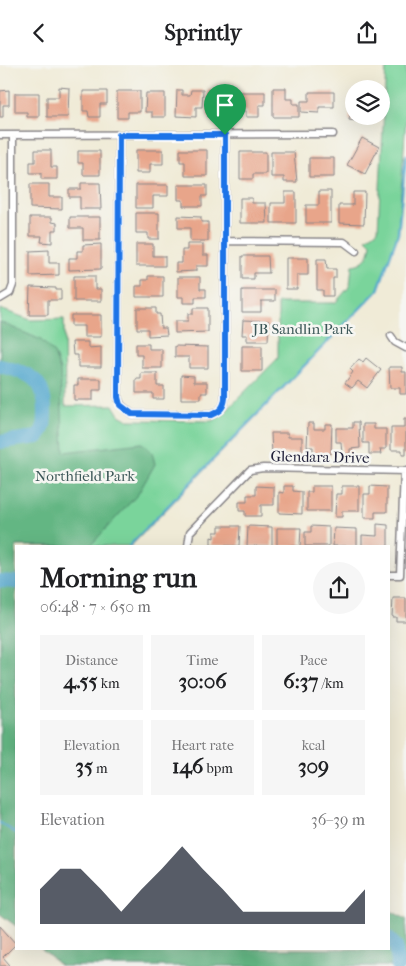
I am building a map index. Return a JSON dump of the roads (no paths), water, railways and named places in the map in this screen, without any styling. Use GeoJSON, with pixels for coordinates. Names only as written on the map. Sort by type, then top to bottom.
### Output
{"type":"FeatureCollection","features":[{"type":"Feature","properties":{"kind":"street"},"geometry":{"type":"LineString","coordinates":[[0,135],[332,134]]}},
{"type":"Feature","properties":{"kind":"street"},"geometry":{"type":"LineString","coordinates":[[0,299],[10,293],[13,277],[13,135]]}},
{"type":"Feature","properties":{"kind":"street"},"geometry":{"type":"LineString","coordinates":[[119,135],[118,397],[120,405],[132,414],[211,415],[220,411],[225,405],[225,135]]}},
{"type":"Feature","properties":{"kind":"street"},"geometry":{"type":"LineString","coordinates":[[225,241],[344,241],[356,251]]}},
{"type":"Feature","properties":{"kind":"street"},"geometry":{"type":"LineString","coordinates":[[391,336],[395,341],[406,347]]}},
{"type":"Feature","properties":{"kind":"street","name":"Glendara Drive"},"geometry":{"type":"LineString","coordinates":[[188,545],[190,532],[243,476],[257,469],[405,471]]}},
{"type":"Feature","properties":{"kind":"street"},"geometry":{"type":"LineString","coordinates":[[390,575],[400,575],[405,471]]}},
{"type":"Feature","properties":{"kind":"waterway"},"geometry":{"type":"LineString","coordinates":[[130,545],[378,290],[398,234],[406,155]]}},
{"type":"Feature","properties":{"kind":"waterway"},"geometry":{"type":"LineString","coordinates":[[0,366],[19,371],[33,379],[42,391],[45,411],[44,425],[38,437],[0,442]]}},
{"type":"Feature","properties":{"kind":"waterway"},"geometry":{"type":"LineString","coordinates":[[0,581],[15,582]]}},
{"type":"Feature","properties":{"kind":"waterway"},"geometry":{"type":"LineString","coordinates":[[0,823],[15,832]]}},
{"type":"Feature","properties":{"kind":"waterway"},"geometry":{"type":"LineString","coordinates":[[390,940],[396,946],[398,966]]}},
{"type":"Feature","properties":{"kind":"park label","name":"JB Sandlin Park"},"geometry":{"type":"Point","coordinates":[303,329]}},
{"type":"Feature","properties":{"kind":"park label","name":"Northfield Park"},"geometry":{"type":"Point","coordinates":[85,476]}}]}
